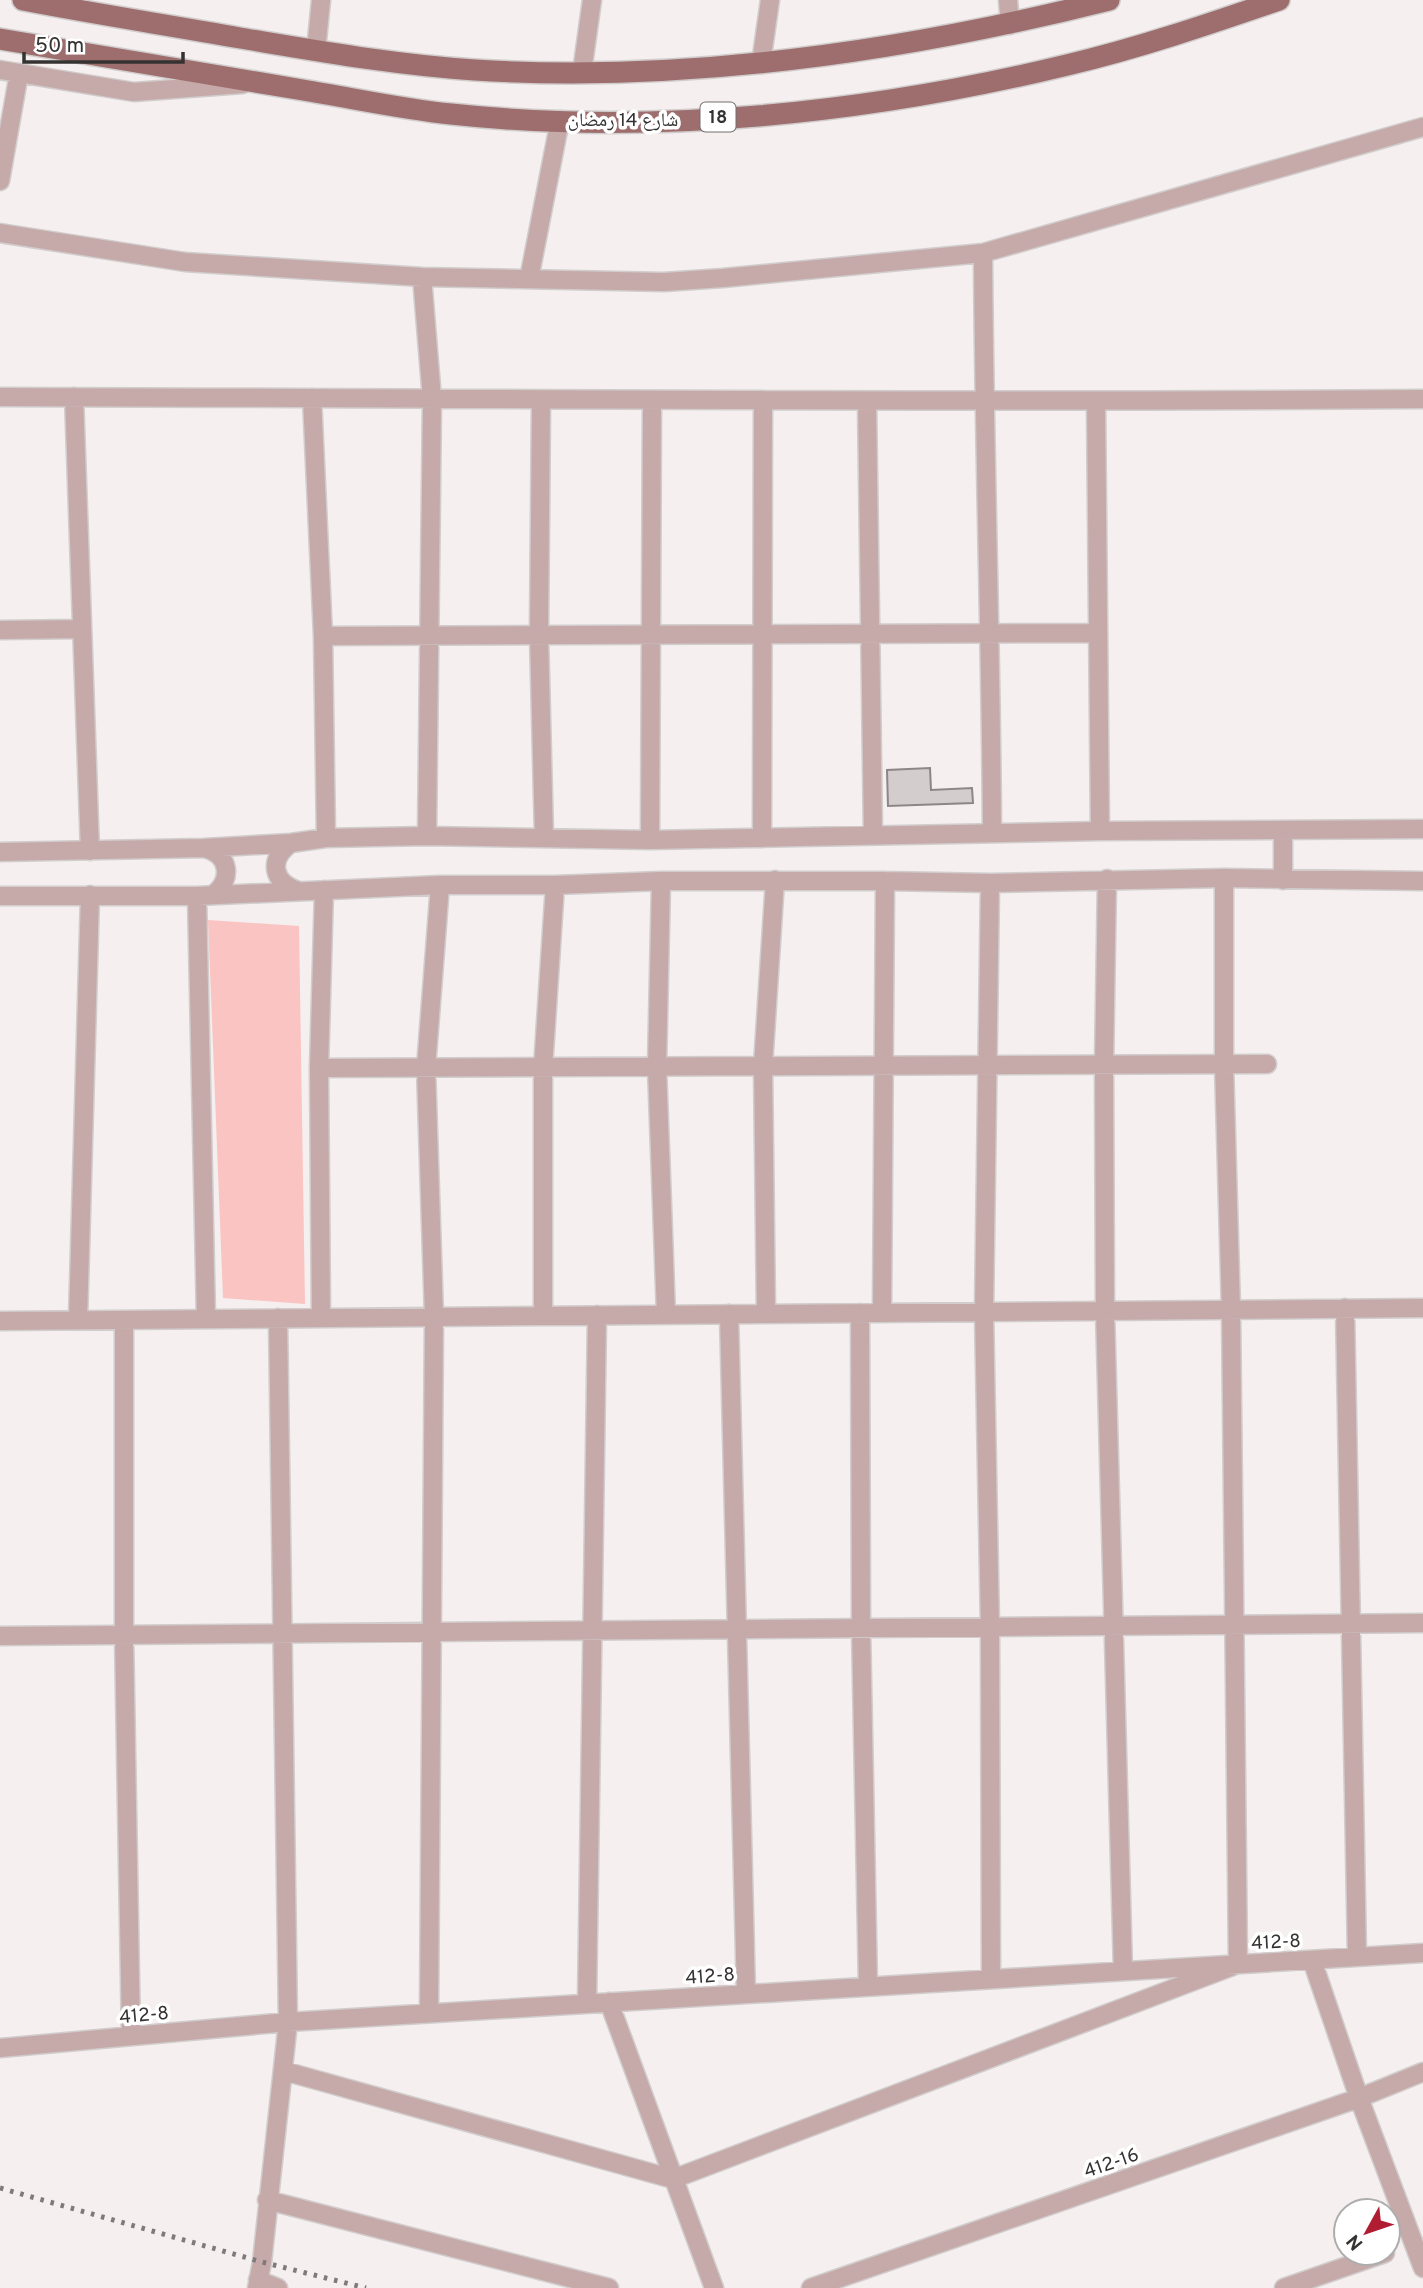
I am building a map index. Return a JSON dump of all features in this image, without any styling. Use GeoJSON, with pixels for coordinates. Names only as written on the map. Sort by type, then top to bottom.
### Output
{"type":"FeatureCollection","features":[{"type":"Feature","properties":{"kind":"main road"},"geometry":{"type":"LineString","coordinates":[[23,0],[369,59],[462,69],[582,72],[761,64],[886,48],[1010,25],[1109,0]]}},
{"type":"Feature","properties":{"kind":"main road","name":"شارع 14 رمضان"},"geometry":{"type":"LineString","coordinates":[[0,39],[384,105],[451,114],[560,120],[654,121],[759,115],[863,104],[967,87],[1069,65],[1157,40],[1279,0]]}},
{"type":"Feature","properties":{"kind":"street"},"geometry":{"type":"LineString","coordinates":[[582,72],[592,0]]}},
{"type":"Feature","properties":{"kind":"street"},"geometry":{"type":"LineString","coordinates":[[761,64],[770,0]]}},
{"type":"Feature","properties":{"kind":"street"},"geometry":{"type":"LineString","coordinates":[[1007,0],[1010,25]]}},
{"type":"Feature","properties":{"kind":"street"},"geometry":{"type":"LineString","coordinates":[[316,51],[317,1]]}},
{"type":"Feature","properties":{"kind":"street"},"geometry":{"type":"LineString","coordinates":[[0,69],[134,92],[259,83]]}},
{"type":"Feature","properties":{"kind":"street"},"geometry":{"type":"LineString","coordinates":[[0,181],[19,73]]}},
{"type":"Feature","properties":{"kind":"street"},"geometry":{"type":"LineString","coordinates":[[529,279],[560,120]]}},
{"type":"Feature","properties":{"kind":"street"},"geometry":{"type":"LineString","coordinates":[[0,233],[185,262],[422,277],[664,282],[983,253],[1423,127]]}},
{"type":"Feature","properties":{"kind":"street"},"geometry":{"type":"LineString","coordinates":[[983,253],[984,402],[991,633],[992,833]]}},
{"type":"Feature","properties":{"kind":"street"},"geometry":{"type":"LineString","coordinates":[[422,277],[432,399],[427,836]]}},
{"type":"Feature","properties":{"kind":"street"},"geometry":{"type":"LineString","coordinates":[[0,397],[984,402],[1423,399]]}},
{"type":"Feature","properties":{"kind":"street"},"geometry":{"type":"LineString","coordinates":[[74,397],[90,850]]}},
{"type":"Feature","properties":{"kind":"street"},"geometry":{"type":"LineString","coordinates":[[312,398],[323,636],[326,838]]}},
{"type":"Feature","properties":{"kind":"street"},"geometry":{"type":"LineString","coordinates":[[650,840],[652,400]]}},
{"type":"Feature","properties":{"kind":"street"},"geometry":{"type":"LineString","coordinates":[[541,401],[539,635],[544,837]]}},
{"type":"Feature","properties":{"kind":"street"},"geometry":{"type":"LineString","coordinates":[[762,838],[763,401]]}},
{"type":"Feature","properties":{"kind":"street"},"geometry":{"type":"LineString","coordinates":[[867,401],[873,835]]}},
{"type":"Feature","properties":{"kind":"street"},"geometry":{"type":"LineString","coordinates":[[1096,402],[1100,831]]}},
{"type":"Feature","properties":{"kind":"street"},"geometry":{"type":"LineString","coordinates":[[0,631],[82,629]]}},
{"type":"Feature","properties":{"kind":"street"},"geometry":{"type":"LineString","coordinates":[[323,636],[1098,633]]}},
{"type":"Feature","properties":{"kind":"street"},"geometry":{"type":"LineString","coordinates":[[0,852],[204,848],[291,843],[326,838],[427,836],[650,840],[1100,831],[1423,829]]}},
{"type":"Feature","properties":{"kind":"street"},"geometry":{"type":"LineString","coordinates":[[1283,830],[1283,880]]}},
{"type":"Feature","properties":{"kind":"street"},"geometry":{"type":"LineString","coordinates":[[291,843],[282,849],[276,870],[280,880],[288,888],[298,891]]}},
{"type":"Feature","properties":{"kind":"street"},"geometry":{"type":"LineString","coordinates":[[204,848],[219,854],[227,868],[225,884],[205,896]]}},
{"type":"Feature","properties":{"kind":"street"},"geometry":{"type":"LineString","coordinates":[[284,2071],[673,2179],[1238,1964],[1231,1310],[1224,1064],[1224,878]]}},
{"type":"Feature","properties":{"kind":"street"},"geometry":{"type":"LineString","coordinates":[[0,896],[205,896],[440,885],[661,881],[990,883],[1224,878],[1423,881]]}},
{"type":"Feature","properties":{"kind":"street"},"geometry":{"type":"LineString","coordinates":[[766,1314],[763,1066],[775,880]]}},
{"type":"Feature","properties":{"kind":"street"},"geometry":{"type":"LineString","coordinates":[[1107,880],[1104,1065],[1105,1311],[1123,1971]]}},
{"type":"Feature","properties":{"kind":"street"},"geometry":{"type":"LineString","coordinates":[[661,881],[657,1067],[666,1315]]}},
{"type":"Feature","properties":{"kind":"street"},"geometry":{"type":"LineString","coordinates":[[882,1313],[885,881]]}},
{"type":"Feature","properties":{"kind":"street"},"geometry":{"type":"LineString","coordinates":[[990,883],[984,1312],[990,1627],[992,1979]]}},
{"type":"Feature","properties":{"kind":"street"},"geometry":{"type":"LineString","coordinates":[[429,2013],[434,1317],[426,1068],[440,885]]}},
{"type":"Feature","properties":{"kind":"street"},"geometry":{"type":"LineString","coordinates":[[542,1316],[543,1068],[555,885]]}},
{"type":"Feature","properties":{"kind":"street"},"geometry":{"type":"LineString","coordinates":[[321,1318],[319,1068],[324,890]]}},
{"type":"Feature","properties":{"kind":"street"},"geometry":{"type":"LineString","coordinates":[[78,1320],[90,895]]}},
{"type":"Feature","properties":{"kind":"street"},"geometry":{"type":"LineString","coordinates":[[205,896],[206,1319]]}},
{"type":"Feature","properties":{"kind":"street"},"geometry":{"type":"LineString","coordinates":[[319,1068],[1267,1064]]}},
{"type":"Feature","properties":{"kind":"street"},"geometry":{"type":"LineString","coordinates":[[1345,1308],[1353,1624],[1357,1957]]}},
{"type":"Feature","properties":{"kind":"street"},"geometry":{"type":"LineString","coordinates":[[0,1321],[1423,1308]]}},
{"type":"Feature","properties":{"kind":"street"},"geometry":{"type":"LineString","coordinates":[[860,1313],[861,1628],[869,1987]]}},
{"type":"Feature","properties":{"kind":"street"},"geometry":{"type":"LineString","coordinates":[[729,1314],[746,1994]]}},
{"type":"Feature","properties":{"kind":"street"},"geometry":{"type":"LineString","coordinates":[[587,2004],[597,1315]]}},
{"type":"Feature","properties":{"kind":"street"},"geometry":{"type":"LineString","coordinates":[[278,1318],[288,2022],[262,2262],[257,2284],[278,2288]]}},
{"type":"Feature","properties":{"kind":"street"},"geometry":{"type":"LineString","coordinates":[[124,1320],[124,1635],[131,2036]]}},
{"type":"Feature","properties":{"kind":"street"},"geometry":{"type":"LineString","coordinates":[[0,1636],[1423,1623]]}},
{"type":"Feature","properties":{"kind":"street","name":"412-8"},"geometry":{"type":"LineString","coordinates":[[0,2048],[288,2022],[1423,1953]]}},
{"type":"Feature","properties":{"kind":"street"},"geometry":{"type":"LineString","coordinates":[[1312,1959],[1359,2098],[1418,2241],[1423,2268]]}},
{"type":"Feature","properties":{"kind":"street"},"geometry":{"type":"LineString","coordinates":[[609,2003],[714,2288]]}},
{"type":"Feature","properties":{"kind":"street","name":"412-16"},"geometry":{"type":"LineString","coordinates":[[811,2288],[1359,2098],[1423,2072]]}},
{"type":"Feature","properties":{"kind":"street"},"geometry":{"type":"LineString","coordinates":[[267,2200],[609,2288]]}},
{"type":"Feature","properties":{"kind":"street"},"geometry":{"type":"LineString","coordinates":[[1284,2288],[1344,2267]]}},
{"type":"Feature","properties":{"kind":"shaded area"},"geometry":{"type":"Polygon","coordinates":[[[208,920],[299,926],[305,1304],[223,1298],[208,920]]]}},
{"type":"Feature","properties":{"kind":"building"},"geometry":{"type":"Polygon","coordinates":[[[930,768],[931,790],[972,788],[973,803],[888,806],[887,770],[930,768]]]}},
{"type":"Feature","properties":{"kind":"railway"},"geometry":{"type":"LineString","coordinates":[[0,2188],[262,2262],[366,2288]]}}]}
